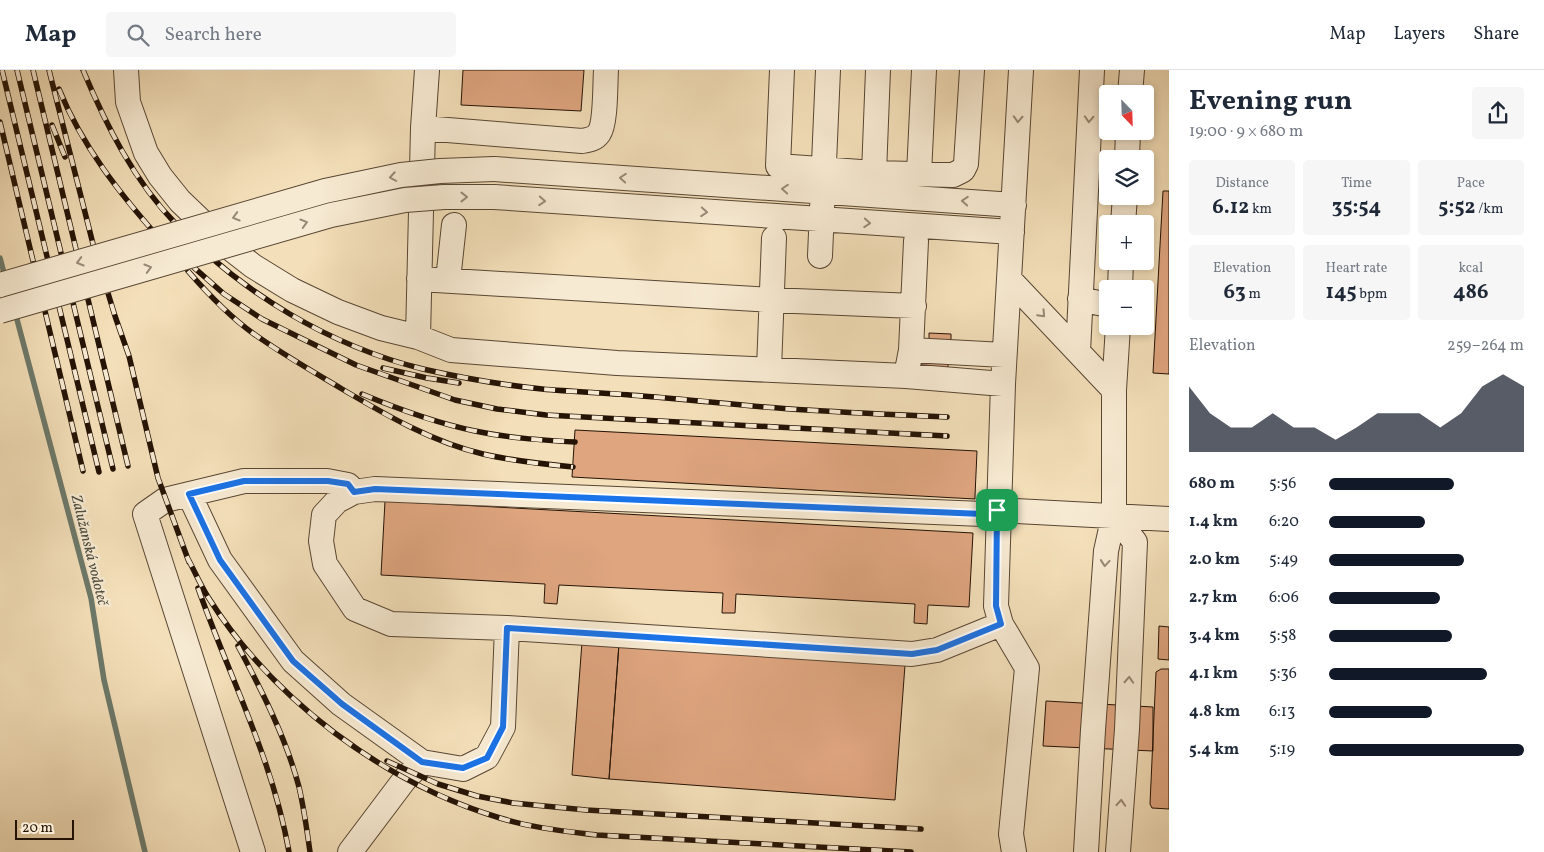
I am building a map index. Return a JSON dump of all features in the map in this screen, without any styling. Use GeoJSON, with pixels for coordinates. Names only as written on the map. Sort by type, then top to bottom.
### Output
{"type":"FeatureCollection","features":[{"type":"Feature","properties":{"kind":"street"},"geometry":{"type":"LineString","coordinates":[[126,70],[128,102],[146,153],[160,176],[180,201],[226,246],[253,266],[292,290],[338,312],[381,328],[418,336],[451,350],[616,363],[768,368],[1003,384]]}},
{"type":"Feature","properties":{"kind":"street"},"geometry":{"type":"LineString","coordinates":[[418,336],[423,128],[427,70]]}},
{"type":"Feature","properties":{"kind":"street"},"geometry":{"type":"LineString","coordinates":[[423,128],[582,141],[591,140],[599,134],[602,124],[606,70]]}},
{"type":"Feature","properties":{"kind":"street"},"geometry":{"type":"LineString","coordinates":[[782,70],[778,166],[824,181],[874,173],[953,175],[963,170],[966,164],[972,70]]}},
{"type":"Feature","properties":{"kind":"street"},"geometry":{"type":"LineString","coordinates":[[820,256],[828,70]]}},
{"type":"Feature","properties":{"kind":"street"},"geometry":{"type":"LineString","coordinates":[[874,173],[878,70]]}},
{"type":"Feature","properties":{"kind":"street"},"geometry":{"type":"LineString","coordinates":[[919,174],[924,70]]}},
{"type":"Feature","properties":{"kind":"street"},"geometry":{"type":"LineString","coordinates":[[1014,852],[1011,834],[1027,668],[1001,624],[996,606],[997,510],[1020,70]]}},
{"type":"Feature","properties":{"kind":"street"},"geometry":{"type":"LineString","coordinates":[[1078,352],[1092,70]]}},
{"type":"Feature","properties":{"kind":"street"},"geometry":{"type":"LineString","coordinates":[[1131,85],[1132,70]]}},
{"type":"Feature","properties":{"kind":"street"},"geometry":{"type":"LineString","coordinates":[[0,285],[344,187],[401,175],[440,171],[494,169],[824,181],[1014,205]]}},
{"type":"Feature","properties":{"kind":"street"},"geometry":{"type":"LineString","coordinates":[[0,311],[331,215],[405,200],[444,197],[494,197],[1012,232]]}},
{"type":"Feature","properties":{"kind":"street"},"geometry":{"type":"LineString","coordinates":[[448,280],[454,225]]}},
{"type":"Feature","properties":{"kind":"street"},"geometry":{"type":"LineString","coordinates":[[768,368],[774,238]]}},
{"type":"Feature","properties":{"kind":"street"},"geometry":{"type":"LineString","coordinates":[[906,376],[911,350],[916,241]]}},
{"type":"Feature","properties":{"kind":"street"},"geometry":{"type":"LineString","coordinates":[[419,279],[771,300],[914,306]]}},
{"type":"Feature","properties":{"kind":"street"},"geometry":{"type":"LineString","coordinates":[[1009,279],[1114,390]]}},
{"type":"Feature","properties":{"kind":"street"},"geometry":{"type":"LineString","coordinates":[[1080,299],[1099,304]]}},
{"type":"Feature","properties":{"kind":"street"},"geometry":{"type":"LineString","coordinates":[[1086,852],[1106,551],[1114,515],[1114,390],[1117,335]]}},
{"type":"Feature","properties":{"kind":"street"},"geometry":{"type":"LineString","coordinates":[[911,350],[1004,355]]}},
{"type":"Feature","properties":{"kind":"street"},"geometry":{"type":"LineString","coordinates":[[253,852],[145,514],[165,500],[244,481],[328,481],[348,484],[354,492]]}},
{"type":"Feature","properties":{"kind":"street"},"geometry":{"type":"LineString","coordinates":[[1001,624],[937,650],[912,654],[507,628],[391,624],[355,609],[325,564],[321,541],[324,515],[337,500],[354,492],[375,489],[983,514],[997,510],[1114,515],[1169,520]]}},
{"type":"Feature","properties":{"kind":"street"},"geometry":{"type":"LineString","coordinates":[[189,494],[220,560],[293,661],[342,704],[422,762],[463,768],[487,758],[503,727],[507,628]]}},
{"type":"Feature","properties":{"kind":"street"},"geometry":{"type":"LineString","coordinates":[[1114,515],[1135,542],[1127,729],[1118,852]]}},
{"type":"Feature","properties":{"kind":"street"},"geometry":{"type":"LineString","coordinates":[[350,852],[405,780],[422,762]]}},
{"type":"Feature","properties":{"kind":"building"},"geometry":{"type":"Polygon","coordinates":[[[463,70],[584,70],[581,111],[461,105],[463,70]]]}},
{"type":"Feature","properties":{"kind":"building"},"geometry":{"type":"Polygon","coordinates":[[[1163,191],[1169,191],[1169,374],[1153,373],[1163,191]]]}},
{"type":"Feature","properties":{"kind":"building"},"geometry":{"type":"Polygon","coordinates":[[[929,333],[951,334],[951,340],[947,343],[931,341],[929,333]]]}},
{"type":"Feature","properties":{"kind":"building"},"geometry":{"type":"Polygon","coordinates":[[[921,361],[948,362],[948,371],[921,370],[921,361]]]}},
{"type":"Feature","properties":{"kind":"building"},"geometry":{"type":"Polygon","coordinates":[[[575,430],[977,451],[975,499],[572,477],[575,430]]]}},
{"type":"Feature","properties":{"kind":"building"},"geometry":{"type":"Polygon","coordinates":[[[385,501],[973,533],[969,607],[928,605],[927,624],[914,623],[915,604],[736,594],[735,613],[722,613],[723,593],[559,585],[557,604],[544,603],[545,584],[381,575],[385,501]]]}},
{"type":"Feature","properties":{"kind":"building"},"geometry":{"type":"Polygon","coordinates":[[[1159,626],[1169,627],[1169,660],[1158,659],[1159,626]]]}},
{"type":"Feature","properties":{"kind":"building"},"geometry":{"type":"Polygon","coordinates":[[[582,642],[619,644],[609,779],[572,775],[582,642]]]}},
{"type":"Feature","properties":{"kind":"building"},"geometry":{"type":"Polygon","coordinates":[[[619,644],[905,665],[895,800],[609,779],[619,644]]]}},
{"type":"Feature","properties":{"kind":"building"},"geometry":{"type":"Polygon","coordinates":[[[1161,669],[1169,669],[1169,809],[1152,808],[1150,804],[1156,672],[1161,669]]]}},
{"type":"Feature","properties":{"kind":"building"},"geometry":{"type":"Polygon","coordinates":[[[1046,701],[1153,707],[1153,751],[1043,746],[1046,701]]]}},
{"type":"Feature","properties":{"kind":"waterway","name":"Zalužanská vodoteč"},"geometry":{"type":"LineString","coordinates":[[0,258],[5,277]]}},
{"type":"Feature","properties":{"kind":"waterway","name":"Zalužanská vodoteč"},"geometry":{"type":"LineString","coordinates":[[15,312],[91,598],[104,680],[145,852]]}},
{"type":"Feature","properties":{"kind":"railway"},"geometry":{"type":"LineString","coordinates":[[2,70],[99,472]]}},
{"type":"Feature","properties":{"kind":"railway"},"geometry":{"type":"LineString","coordinates":[[17,70],[113,469]]}},
{"type":"Feature","properties":{"kind":"railway"},"geometry":{"type":"LineString","coordinates":[[33,70],[128,466]]}},
{"type":"Feature","properties":{"kind":"railway"},"geometry":{"type":"LineString","coordinates":[[49,70],[93,244],[129,356],[158,478],[189,562]]}},
{"type":"Feature","properties":{"kind":"railway"},"geometry":{"type":"LineString","coordinates":[[83,70],[122,152],[147,190],[176,224],[229,273],[259,294],[289,314],[354,346],[388,359],[423,369],[482,381],[527,387],[786,409],[947,417]]}},
{"type":"Feature","properties":{"kind":"railway"},"geometry":{"type":"LineString","coordinates":[[59,89],[79,130],[103,168],[160,239]]}},
{"type":"Feature","properties":{"kind":"railway"},"geometry":{"type":"LineString","coordinates":[[0,122],[83,471]]}},
{"type":"Feature","properties":{"kind":"railway"},"geometry":{"type":"LineString","coordinates":[[52,125],[65,157]]}},
{"type":"Feature","properties":{"kind":"railway"},"geometry":{"type":"LineString","coordinates":[[156,234],[224,294],[262,319],[356,365],[455,400],[497,409],[546,415],[947,436]]}},
{"type":"Feature","properties":{"kind":"railway"},"geometry":{"type":"LineString","coordinates":[[188,271],[220,305],[254,334],[342,389],[410,427],[464,449],[483,454],[573,467]]}},
{"type":"Feature","properties":{"kind":"railway"},"geometry":{"type":"LineString","coordinates":[[383,368],[459,383]]}},
{"type":"Feature","properties":{"kind":"railway"},"geometry":{"type":"LineString","coordinates":[[362,394],[417,415],[460,428],[512,437],[575,442]]}},
{"type":"Feature","properties":{"kind":"railway"},"geometry":{"type":"LineString","coordinates":[[187,557],[208,597],[234,635],[298,703],[335,733],[374,760],[415,783],[457,803],[524,824],[597,835],[911,852]]}},
{"type":"Feature","properties":{"kind":"railway"},"geometry":{"type":"LineString","coordinates":[[198,588],[261,751],[282,818],[289,852]]}},
{"type":"Feature","properties":{"kind":"railway"},"geometry":{"type":"LineString","coordinates":[[238,646],[264,697],[294,769],[304,811],[310,852]]}},
{"type":"Feature","properties":{"kind":"railway"},"geometry":{"type":"LineString","coordinates":[[387,761],[438,784],[477,796],[513,803],[586,810],[921,829]]}},
{"type":"Feature","properties":{"kind":"route"},"geometry":{"type":"LineString","coordinates":[[244,481],[328,481],[348,484],[354,492],[375,489],[983,514],[997,510],[996,606],[1001,624],[937,650],[912,654],[507,628],[503,727],[487,758],[463,768],[422,762],[342,704],[293,661],[220,560],[189,494],[244,481]]}}]}
